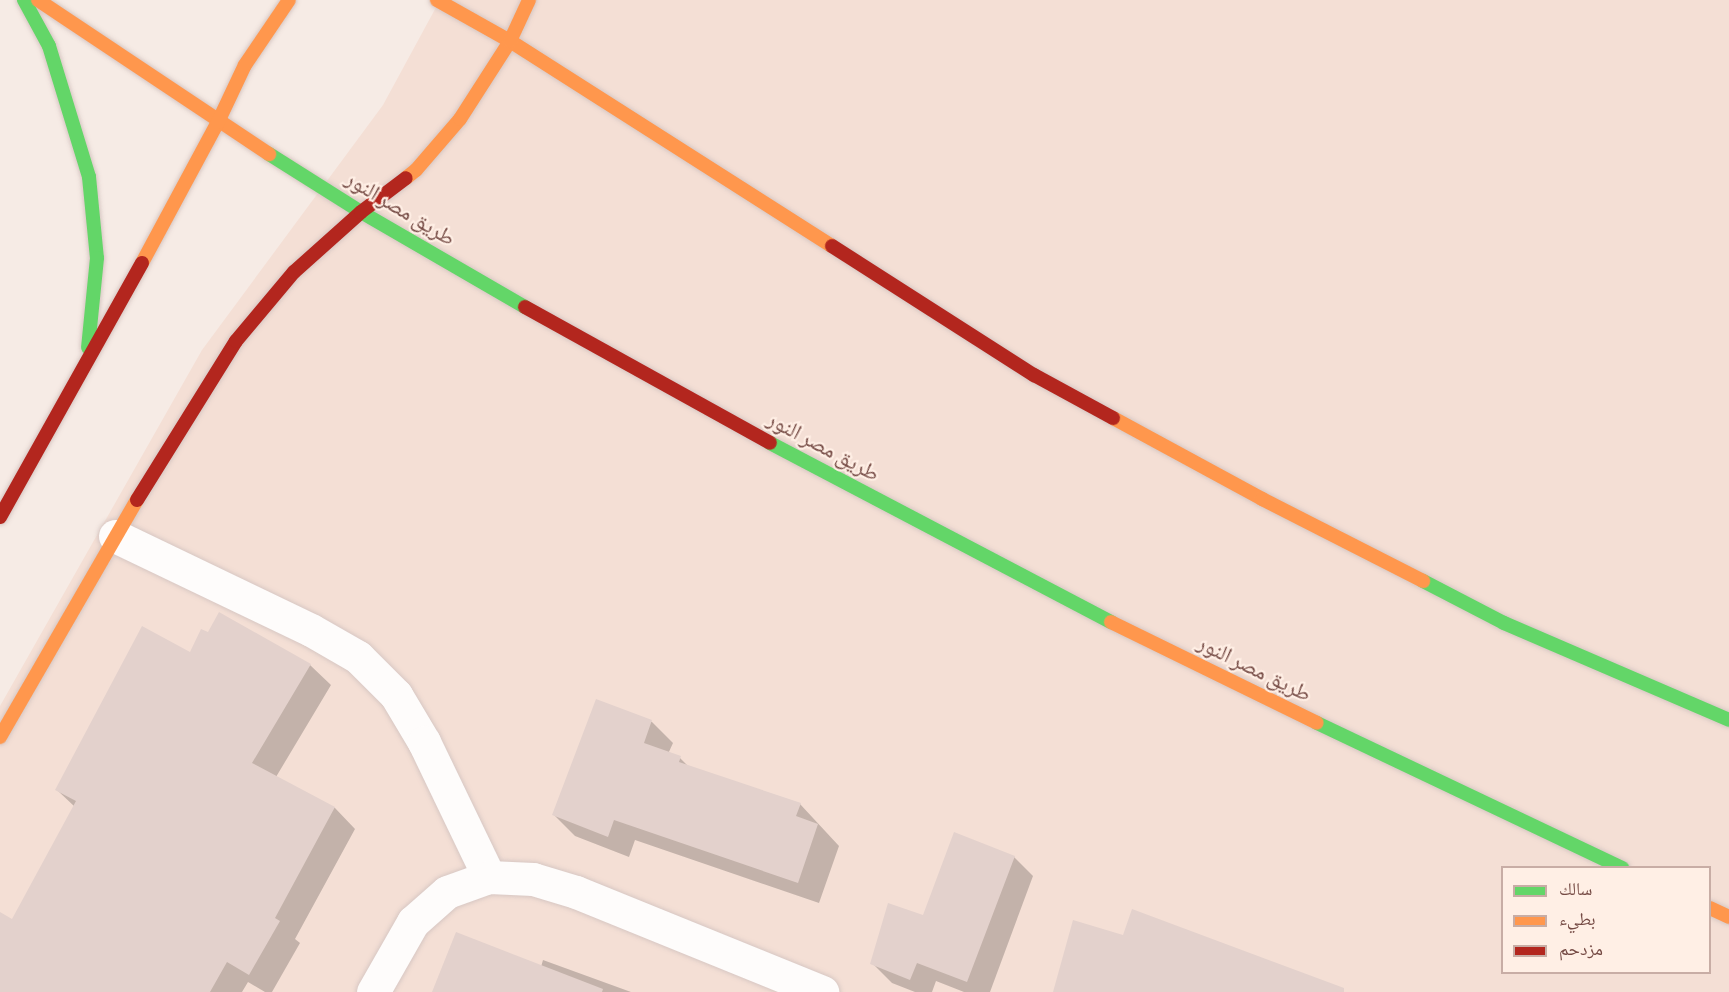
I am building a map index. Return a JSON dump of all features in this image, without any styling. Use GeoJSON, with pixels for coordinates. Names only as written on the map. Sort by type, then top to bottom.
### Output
{"type":"FeatureCollection","features":[{"type":"Feature","properties":{"kind":"street"},"geometry":{"type":"LineString","coordinates":[[24,0],[49,46],[70,108],[88,177],[98,258],[87,365]]}},
{"type":"Feature","properties":{"kind":"street","name":"طريق مصر النور"},"geometry":{"type":"LineString","coordinates":[[39,0],[218,122],[361,212],[527,308],[826,474],[1130,632],[1437,782],[1620,866]]}},
{"type":"Feature","properties":{"kind":"street"},"geometry":{"type":"LineString","coordinates":[[0,517],[87,365],[218,122],[245,65],[289,0]]}},
{"type":"Feature","properties":{"kind":"street"},"geometry":{"type":"LineString","coordinates":[[437,0],[510,41],[1034,375],[1262,499],[1493,617],[1646,686],[1729,720]]}},
{"type":"Feature","properties":{"kind":"street"},"geometry":{"type":"LineString","coordinates":[[0,737],[115,536],[236,340],[294,272],[361,212],[423,162],[460,119],[510,41],[529,0]]}},
{"type":"Feature","properties":{"kind":"street"},"geometry":{"type":"LineString","coordinates":[[115,536],[311,630],[358,657],[396,695],[424,742],[489,877]]}},
{"type":"Feature","properties":{"kind":"street"},"geometry":{"type":"LineString","coordinates":[[373,992],[413,922],[447,892],[489,877],[533,879],[576,892],[822,992]]}},
{"type":"Feature","properties":{"kind":"street"},"geometry":{"type":"LineString","coordinates":[[1711,908],[1729,917]]}},
{"type":"Feature","properties":{"kind":"shaded area"},"geometry":{"type":"Polygon","coordinates":[[[440,0],[1729,0],[1729,992],[0,992],[0,706],[202,350],[383,105],[440,0]]]}},
{"type":"Feature","properties":{"kind":"building"},"geometry":{"type":"Polygon","coordinates":[[[219,612],[311,664],[252,763],[335,807],[275,918],[280,921],[249,975],[227,962],[210,992],[0,992],[0,912],[12,919],[76,801],[55,790],[142,626],[190,652],[201,629],[208,632],[219,612]]]}},
{"type":"Feature","properties":{"kind":"building"},"geometry":{"type":"Polygon","coordinates":[[[596,699],[652,720],[644,743],[681,756],[679,762],[801,803],[796,816],[818,824],[798,883],[614,820],[608,837],[552,815],[596,699]]]}},
{"type":"Feature","properties":{"kind":"building"},"geometry":{"type":"Polygon","coordinates":[[[954,832],[1015,856],[967,982],[917,963],[910,980],[870,964],[888,903],[923,915],[954,832]]]}},
{"type":"Feature","properties":{"kind":"building"},"geometry":{"type":"Polygon","coordinates":[[[1132,909],[1344,988],[1344,992],[1053,992],[1073,920],[1123,935],[1132,909]]]}},
{"type":"Feature","properties":{"kind":"building"},"geometry":{"type":"Polygon","coordinates":[[[456,932],[603,989],[602,992],[432,992],[456,932]]]}},
{"type":"Feature","properties":{"kind":"traffic: fast"},"geometry":{"type":"LineString","coordinates":[[24,0],[49,46],[89,177],[97,258],[88,348]]}},
{"type":"Feature","properties":{"kind":"traffic: fast"},"geometry":{"type":"LineString","coordinates":[[269,154],[361,212],[525,307]]}},
{"type":"Feature","properties":{"kind":"traffic: fast"},"geometry":{"type":"LineString","coordinates":[[770,443],[1111,622]]}},
{"type":"Feature","properties":{"kind":"traffic: fast"},"geometry":{"type":"LineString","coordinates":[[1423,581],[1504,623],[1729,720]]}},
{"type":"Feature","properties":{"kind":"traffic: fast"},"geometry":{"type":"LineString","coordinates":[[1317,723],[1618,866]]}},
{"type":"Feature","properties":{"kind":"traffic: slow"},"geometry":{"type":"LineString","coordinates":[[38,0],[269,154]]}},
{"type":"Feature","properties":{"kind":"traffic: slow"},"geometry":{"type":"LineString","coordinates":[[142,263],[218,122],[245,65],[289,0]]}},
{"type":"Feature","properties":{"kind":"traffic: slow"},"geometry":{"type":"LineString","coordinates":[[437,0],[510,41],[832,246]]}},
{"type":"Feature","properties":{"kind":"traffic: slow"},"geometry":{"type":"LineString","coordinates":[[406,178],[416,170],[460,119],[510,41],[529,0]]}},
{"type":"Feature","properties":{"kind":"traffic: slow"},"geometry":{"type":"LineString","coordinates":[[1113,418],[1262,499],[1423,581]]}},
{"type":"Feature","properties":{"kind":"traffic: slow"},"geometry":{"type":"LineString","coordinates":[[0,737],[137,500]]}},
{"type":"Feature","properties":{"kind":"traffic: slow"},"geometry":{"type":"LineString","coordinates":[[1111,622],[1317,723]]}},
{"type":"Feature","properties":{"kind":"traffic: slow"},"geometry":{"type":"LineString","coordinates":[[1711,908],[1729,917]]}},
{"type":"Feature","properties":{"kind":"traffic: jam"},"geometry":{"type":"LineString","coordinates":[[137,500],[236,341],[294,272],[361,212],[406,178]]}},
{"type":"Feature","properties":{"kind":"traffic: jam"},"geometry":{"type":"LineString","coordinates":[[832,246],[1034,375],[1113,418]]}},
{"type":"Feature","properties":{"kind":"traffic: jam"},"geometry":{"type":"LineString","coordinates":[[0,517],[142,263]]}},
{"type":"Feature","properties":{"kind":"traffic: jam"},"geometry":{"type":"LineString","coordinates":[[525,307],[770,443]]}}]}
